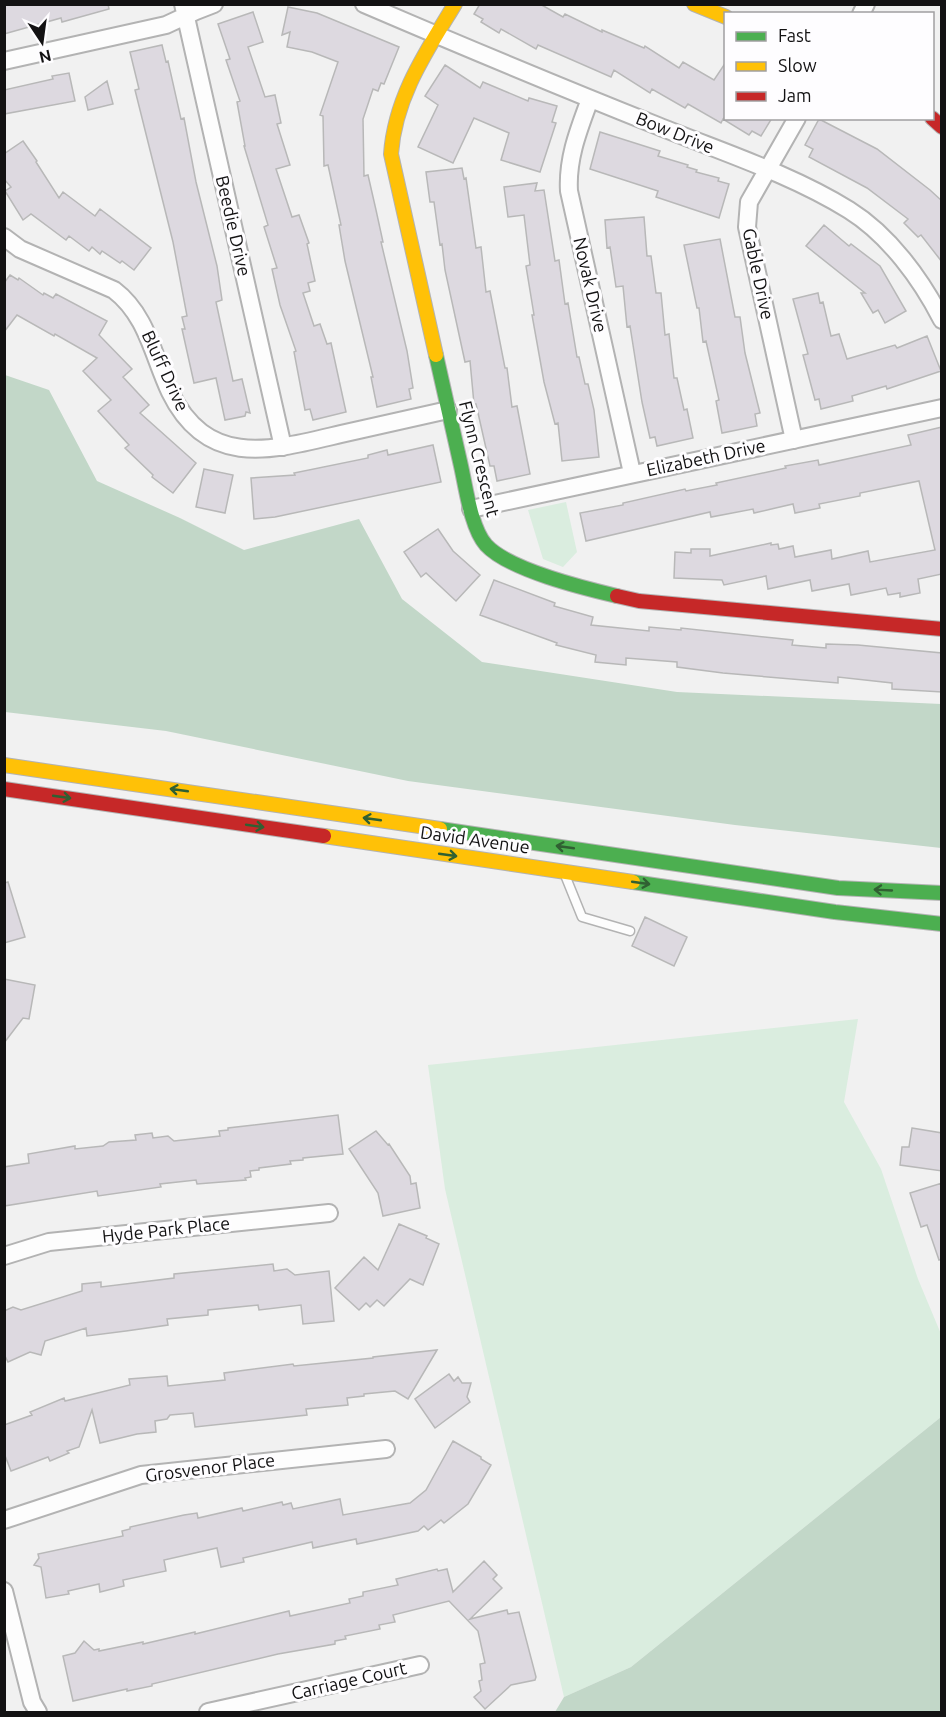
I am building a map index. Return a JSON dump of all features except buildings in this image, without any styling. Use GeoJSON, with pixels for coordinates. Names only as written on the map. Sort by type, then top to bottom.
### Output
{"type":"FeatureCollection","features":[{"type":"Feature","properties":{"kind":"main road","name":"Flynn Crescent"},"geometry":{"type":"LineString","coordinates":[[455,4],[402,98],[395,116],[391,154],[471,509],[481,538],[496,554],[616,597],[942,629]]}},
{"type":"Feature","properties":{"kind":"main road"},"geometry":{"type":"LineString","coordinates":[[694,4],[724,16]]}},
{"type":"Feature","properties":{"kind":"main road","name":"David Avenue"},"geometry":{"type":"LineString","coordinates":[[4,765],[837,888],[942,893]]}},
{"type":"Feature","properties":{"kind":"main road","name":"David Avenue"},"geometry":{"type":"LineString","coordinates":[[4,789],[835,912],[921,924],[942,924]]}},
{"type":"Feature","properties":{"kind":"street"},"geometry":{"type":"LineString","coordinates":[[4,61],[166,25],[184,10],[214,4]]}},
{"type":"Feature","properties":{"kind":"street","name":"Bow Drive"},"geometry":{"type":"LineString","coordinates":[[364,4],[767,170],[833,202],[863,220],[887,242],[928,293],[942,320]]}},
{"type":"Feature","properties":{"kind":"street","name":"Beedie Drive"},"geometry":{"type":"LineString","coordinates":[[184,10],[283,447]]}},
{"type":"Feature","properties":{"kind":"street","name":"Novak Drive"},"geometry":{"type":"LineString","coordinates":[[590,99],[571,156],[568,172],[569,191],[632,473]]}},
{"type":"Feature","properties":{"kind":"street","name":"Gable Drive"},"geometry":{"type":"LineString","coordinates":[[794,440],[747,226],[749,202],[796,120]]}},
{"type":"Feature","properties":{"kind":"street","name":"Bluff Drive"},"geometry":{"type":"LineString","coordinates":[[4,237],[20,249],[114,290],[124,297],[144,325],[177,405],[199,429],[215,440],[254,450],[283,447],[448,410]]}},
{"type":"Feature","properties":{"kind":"street","name":"Elizabeth Drive"},"geometry":{"type":"LineString","coordinates":[[471,509],[942,408]]}},
{"type":"Feature","properties":{"kind":"street","name":"Hyde Park Place"},"geometry":{"type":"LineString","coordinates":[[4,1256],[49,1242],[329,1213]]}},
{"type":"Feature","properties":{"kind":"street","name":"Grosvenor Place"},"geometry":{"type":"LineString","coordinates":[[4,1520],[141,1475],[386,1449]]}},
{"type":"Feature","properties":{"kind":"street"},"geometry":{"type":"LineString","coordinates":[[4,1591],[32,1702],[38,1713]]}},
{"type":"Feature","properties":{"kind":"street","name":"Carriage Court"},"geometry":{"type":"LineString","coordinates":[[208,1713],[420,1665]]}},
{"type":"Feature","properties":{"kind":"lane"},"geometry":{"type":"LineString","coordinates":[[564,872],[582,918],[630,931]]}},
{"type":"Feature","properties":{"kind":"green space"},"geometry":{"type":"Polygon","coordinates":[[[5,375],[49,390],[97,481],[244,550],[359,519],[402,599],[482,662],[677,692],[941,704],[941,848],[735,825],[408,781],[166,731],[5,712],[5,375]]]}},
{"type":"Feature","properties":{"kind":"green space"},"geometry":{"type":"Polygon","coordinates":[[[566,502],[577,552],[563,567],[543,559],[528,510],[566,502]]]}},
{"type":"Feature","properties":{"kind":"green space"},"geometry":{"type":"Polygon","coordinates":[[[858,1019],[844,1102],[881,1169],[918,1279],[941,1334],[941,1417],[631,1667],[564,1697],[445,1189],[428,1065],[858,1019]]]}},
{"type":"Feature","properties":{"kind":"green space"},"geometry":{"type":"Polygon","coordinates":[[[941,1417],[941,1712],[555,1712],[564,1697],[631,1667],[941,1417]]]}},
{"type":"Feature","properties":{"kind":"traffic: fast"},"geometry":{"type":"LineString","coordinates":[[436,355],[470,507],[476,529],[486,545],[497,554],[529,570],[617,596]]}},
{"type":"Feature","properties":{"kind":"traffic: fast"},"geometry":{"type":"LineString","coordinates":[[440,829],[838,888],[942,893]]}},
{"type":"Feature","properties":{"kind":"traffic: fast"},"geometry":{"type":"LineString","coordinates":[[633,882],[835,912],[942,924]]}},
{"type":"Feature","properties":{"kind":"traffic: slow"},"geometry":{"type":"LineString","coordinates":[[436,355],[391,154],[394,133],[405,94],[455,4]]}},
{"type":"Feature","properties":{"kind":"traffic: slow"},"geometry":{"type":"LineString","coordinates":[[694,4],[724,16]]}},
{"type":"Feature","properties":{"kind":"traffic: slow"},"geometry":{"type":"LineString","coordinates":[[4,765],[440,829]]}},
{"type":"Feature","properties":{"kind":"traffic: slow"},"geometry":{"type":"LineString","coordinates":[[324,836],[633,882]]}},
{"type":"Feature","properties":{"kind":"traffic: jam"},"geometry":{"type":"LineString","coordinates":[[934,120],[942,127]]}},
{"type":"Feature","properties":{"kind":"traffic: jam"},"geometry":{"type":"LineString","coordinates":[[617,596],[639,601],[942,629]]}},
{"type":"Feature","properties":{"kind":"traffic: jam"},"geometry":{"type":"LineString","coordinates":[[4,789],[324,836]]}}]}
